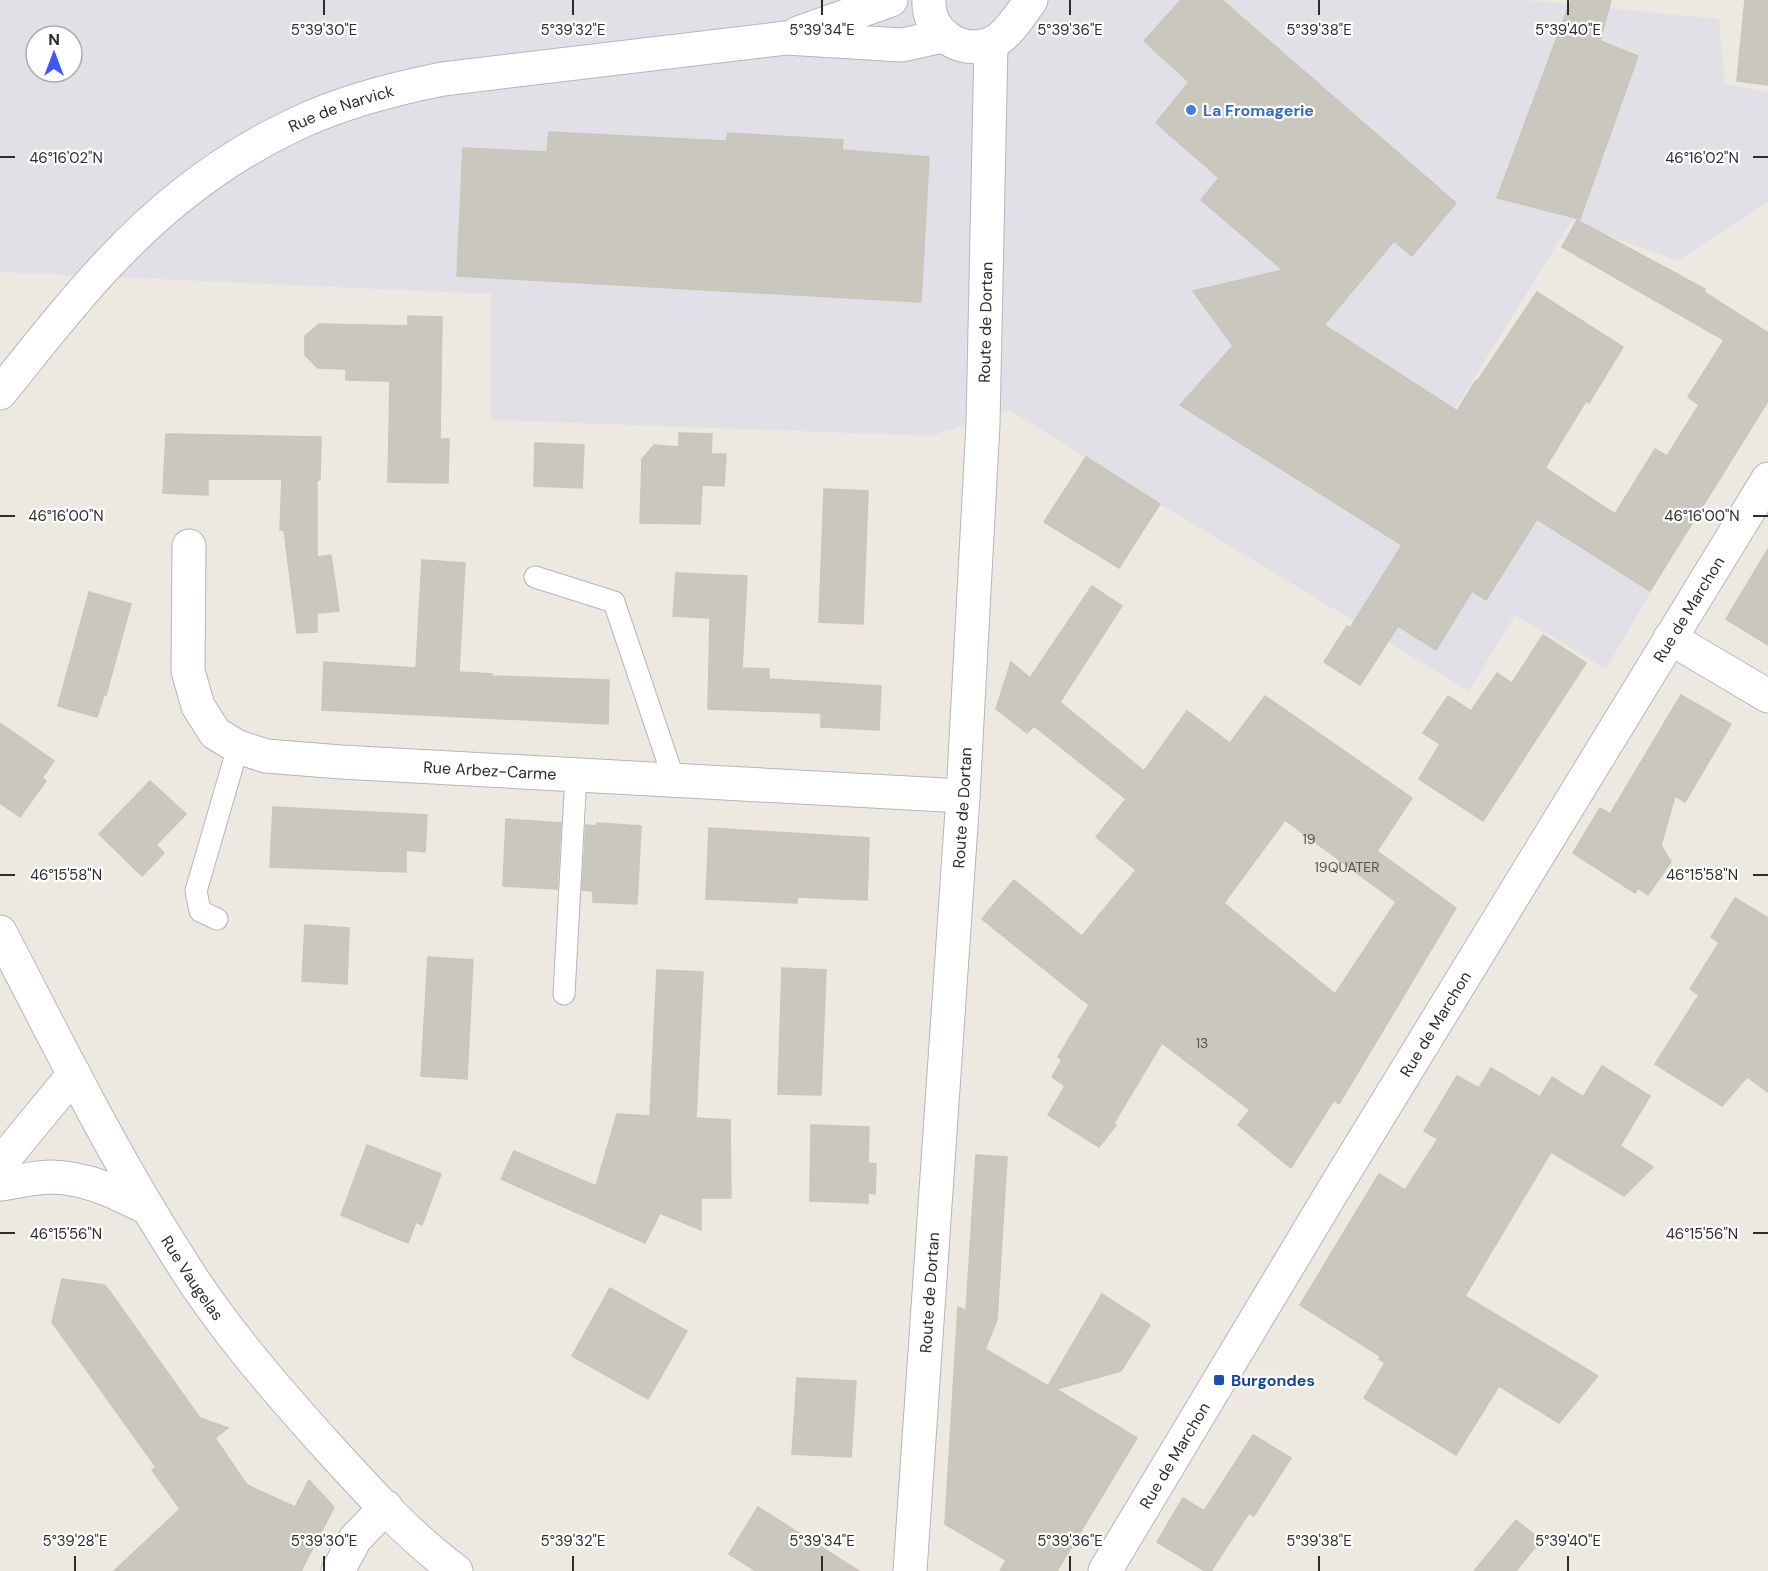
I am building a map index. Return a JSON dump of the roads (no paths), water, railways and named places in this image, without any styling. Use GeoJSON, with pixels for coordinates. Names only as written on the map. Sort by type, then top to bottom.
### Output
{"type":"FeatureCollection","features":[{"type":"Feature","properties":{"kind":"main road","name":"Rue de Narvick"},"geometry":{"type":"LineString","coordinates":[[786,38],[891,0]]}},
{"type":"Feature","properties":{"kind":"main road"},"geometry":{"type":"LineString","coordinates":[[929,0],[932,21],[943,36],[968,48],[991,44],[1008,30],[1031,0]]}},
{"type":"Feature","properties":{"kind":"main road","name":"Rue de Narvick"},"geometry":{"type":"LineString","coordinates":[[0,393],[108,264],[177,199],[213,172],[251,148],[295,124],[343,105],[398,88],[443,79],[786,38],[902,45],[943,36]]}},
{"type":"Feature","properties":{"kind":"main road","name":"Route de Dortan"},"geometry":{"type":"LineString","coordinates":[[910,1571],[963,796],[983,424],[991,44]]}},
{"type":"Feature","properties":{"kind":"main road","name":"Rue de Marchon"},"geometry":{"type":"LineString","coordinates":[[1105,1571],[1325,1204],[1768,479]]}},
{"type":"Feature","properties":{"kind":"main road","name":"Rue Arbez-Carme"},"geometry":{"type":"LineString","coordinates":[[189,546],[188,671],[198,706],[215,733],[238,747],[266,756],[340,762],[963,796]]}},
{"type":"Feature","properties":{"kind":"main road"},"geometry":{"type":"LineString","coordinates":[[1670,638],[1768,696]]}},
{"type":"Feature","properties":{"kind":"main road","name":"Rue Vaugelas"},"geometry":{"type":"LineString","coordinates":[[0,932],[74,1074],[149,1209],[177,1256],[233,1335],[341,1462],[429,1551],[456,1571]]}},
{"type":"Feature","properties":{"kind":"main road"},"geometry":{"type":"LineString","coordinates":[[0,1164],[74,1074]]}},
{"type":"Feature","properties":{"kind":"main road"},"geometry":{"type":"LineString","coordinates":[[0,1184],[50,1177],[72,1179],[101,1185],[149,1209]]}},
{"type":"Feature","properties":{"kind":"main road"},"geometry":{"type":"LineString","coordinates":[[338,1571],[355,1539],[386,1507]]}},
{"type":"Feature","properties":{"kind":"lane"},"geometry":{"type":"LineString","coordinates":[[535,577],[614,602],[674,780]]}},
{"type":"Feature","properties":{"kind":"lane"},"geometry":{"type":"LineString","coordinates":[[217,919],[200,911],[195,891],[238,747]]}},
{"type":"Feature","properties":{"kind":"lane"},"geometry":{"type":"LineString","coordinates":[[564,993],[576,775]]}},
{"type":"Feature","properties":{"kind":"place","name":"La Fromagerie"},"geometry":{"type":"Point","coordinates":[1191,110]}},
{"type":"Feature","properties":{"kind":"place","name":"Burgondes"},"geometry":{"type":"Point","coordinates":[1219,1380]}}]}
